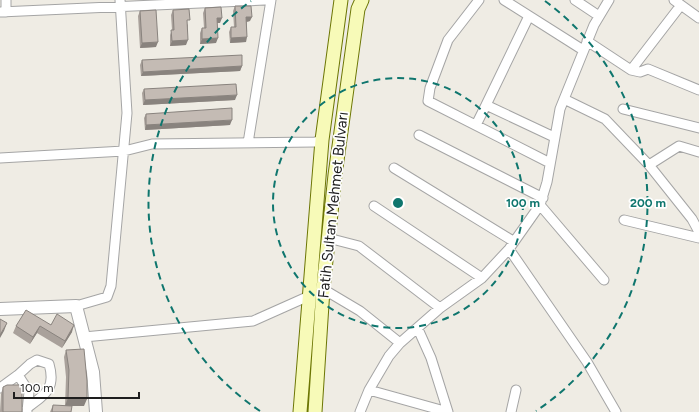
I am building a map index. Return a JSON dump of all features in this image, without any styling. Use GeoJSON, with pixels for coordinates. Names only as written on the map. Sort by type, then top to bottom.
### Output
{"type":"FeatureCollection","features":[{"type":"Feature","properties":{"kind":"main road","name":"Fatih Sultan Mehmet Bulvarı"},"geometry":{"type":"LineString","coordinates":[[300,412],[322,140],[341,0]]}},
{"type":"Feature","properties":{"kind":"main road","name":"Fatih Sultan Mehmet Bulvarı"},"geometry":{"type":"LineString","coordinates":[[315,412],[328,238],[339,144],[358,9],[362,0]]}},
{"type":"Feature","properties":{"kind":"street"},"geometry":{"type":"LineString","coordinates":[[6,0],[3,12],[120,3],[265,0]]}},
{"type":"Feature","properties":{"kind":"street"},"geometry":{"type":"LineString","coordinates":[[248,143],[271,0]]}},
{"type":"Feature","properties":{"kind":"street"},"geometry":{"type":"LineString","coordinates":[[480,0],[448,40],[430,88],[428,101],[550,163]]}},
{"type":"Feature","properties":{"kind":"street"},"geometry":{"type":"LineString","coordinates":[[504,0],[529,16],[631,70],[640,72],[648,69],[699,90]]}},
{"type":"Feature","properties":{"kind":"street"},"geometry":{"type":"LineString","coordinates":[[575,0],[599,16]]}},
{"type":"Feature","properties":{"kind":"street"},"geometry":{"type":"LineString","coordinates":[[360,412],[369,390],[389,356],[440,308],[482,278],[511,245],[542,201],[554,137],[564,99],[585,46],[599,16],[609,0]]}},
{"type":"Feature","properties":{"kind":"street"},"geometry":{"type":"LineString","coordinates":[[631,70],[678,2],[699,18]]}},
{"type":"Feature","properties":{"kind":"street"},"geometry":{"type":"LineString","coordinates":[[0,309],[76,306],[107,297],[111,286],[127,113],[120,3]]}},
{"type":"Feature","properties":{"kind":"street"},"geometry":{"type":"LineString","coordinates":[[476,125],[529,16]]}},
{"type":"Feature","properties":{"kind":"street"},"geometry":{"type":"LineString","coordinates":[[564,99],[605,119],[649,165],[692,220],[699,232]]}},
{"type":"Feature","properties":{"kind":"street"},"geometry":{"type":"LineString","coordinates":[[486,105],[554,137]]}},
{"type":"Feature","properties":{"kind":"street"},"geometry":{"type":"LineString","coordinates":[[623,109],[699,128]]}},
{"type":"Feature","properties":{"kind":"street"},"geometry":{"type":"LineString","coordinates":[[419,135],[542,201],[604,280]]}},
{"type":"Feature","properties":{"kind":"street"},"geometry":{"type":"LineString","coordinates":[[0,158],[124,151],[152,144],[315,142],[322,140]]}},
{"type":"Feature","properties":{"kind":"street"},"geometry":{"type":"LineString","coordinates":[[649,165],[679,146],[699,152]]}},
{"type":"Feature","properties":{"kind":"street"},"geometry":{"type":"LineString","coordinates":[[394,168],[511,245],[587,362],[616,412]]}},
{"type":"Feature","properties":{"kind":"street"},"geometry":{"type":"LineString","coordinates":[[374,206],[482,278]]}},
{"type":"Feature","properties":{"kind":"street"},"geometry":{"type":"LineString","coordinates":[[624,220],[699,238]]}},
{"type":"Feature","properties":{"kind":"street"},"geometry":{"type":"LineString","coordinates":[[328,238],[359,246],[440,308]]}},
{"type":"Feature","properties":{"kind":"street"},"geometry":{"type":"LineString","coordinates":[[323,289],[360,311],[400,344]]}},
{"type":"Feature","properties":{"kind":"street"},"geometry":{"type":"LineString","coordinates":[[84,337],[253,321],[309,296]]}},
{"type":"Feature","properties":{"kind":"street"},"geometry":{"type":"LineString","coordinates":[[76,306],[93,372],[96,412]]}},
{"type":"Feature","properties":{"kind":"street"},"geometry":{"type":"LineString","coordinates":[[418,329],[431,358],[448,412]]}},
{"type":"Feature","properties":{"kind":"street"},"geometry":{"type":"LineString","coordinates":[[0,388],[37,360],[49,364],[52,373],[52,384],[42,398],[27,410]]}},
{"type":"Feature","properties":{"kind":"street"},"geometry":{"type":"LineString","coordinates":[[18,375],[29,392],[27,410]]}},
{"type":"Feature","properties":{"kind":"street"},"geometry":{"type":"LineString","coordinates":[[369,390],[448,412]]}},
{"type":"Feature","properties":{"kind":"street"},"geometry":{"type":"LineString","coordinates":[[511,412],[516,390]]}},
{"type":"Feature","properties":{"kind":"building"},"geometry":{"type":"Polygon","coordinates":[[[235,6],[251,6],[252,17],[246,17],[247,37],[231,38],[231,27],[236,27],[235,6]]]}},
{"type":"Feature","properties":{"kind":"building"},"geometry":{"type":"Polygon","coordinates":[[[221,7],[222,18],[217,18],[218,38],[202,39],[202,28],[206,28],[205,8],[221,7]]]}},
{"type":"Feature","properties":{"kind":"building"},"geometry":{"type":"Polygon","coordinates":[[[189,9],[190,20],[187,20],[188,40],[172,41],[171,30],[174,30],[173,10],[189,9]]]}},
{"type":"Feature","properties":{"kind":"building"},"geometry":{"type":"Polygon","coordinates":[[[156,10],[158,42],[142,43],[140,11],[156,10]]]}},
{"type":"Feature","properties":{"kind":"building"},"geometry":{"type":"Polygon","coordinates":[[[242,55],[242,66],[143,72],[142,60],[242,55]]]}},
{"type":"Feature","properties":{"kind":"building"},"geometry":{"type":"Polygon","coordinates":[[[236,84],[237,95],[145,100],[144,89],[236,84]]]}},
{"type":"Feature","properties":{"kind":"building"},"geometry":{"type":"Polygon","coordinates":[[[232,108],[232,120],[146,125],[146,114],[232,108]]]}},
{"type":"Feature","properties":{"kind":"building"},"geometry":{"type":"Polygon","coordinates":[[[26,310],[51,325],[57,314],[74,325],[65,341],[40,326],[33,337],[16,326],[26,310]]]}},
{"type":"Feature","properties":{"kind":"building"},"geometry":{"type":"Polygon","coordinates":[[[0,319],[7,323],[0,335],[0,319]]]}},
{"type":"Feature","properties":{"kind":"building"},"geometry":{"type":"Polygon","coordinates":[[[84,349],[87,399],[68,398],[69,370],[66,350],[84,349]]]}},
{"type":"Feature","properties":{"kind":"building"},"geometry":{"type":"Polygon","coordinates":[[[7,385],[22,385],[22,412],[3,412],[3,387],[7,385]]]}},
{"type":"Feature","properties":{"kind":"building"},"geometry":{"type":"Polygon","coordinates":[[[53,405],[72,406],[71,412],[52,412],[53,405]]]}}]}
